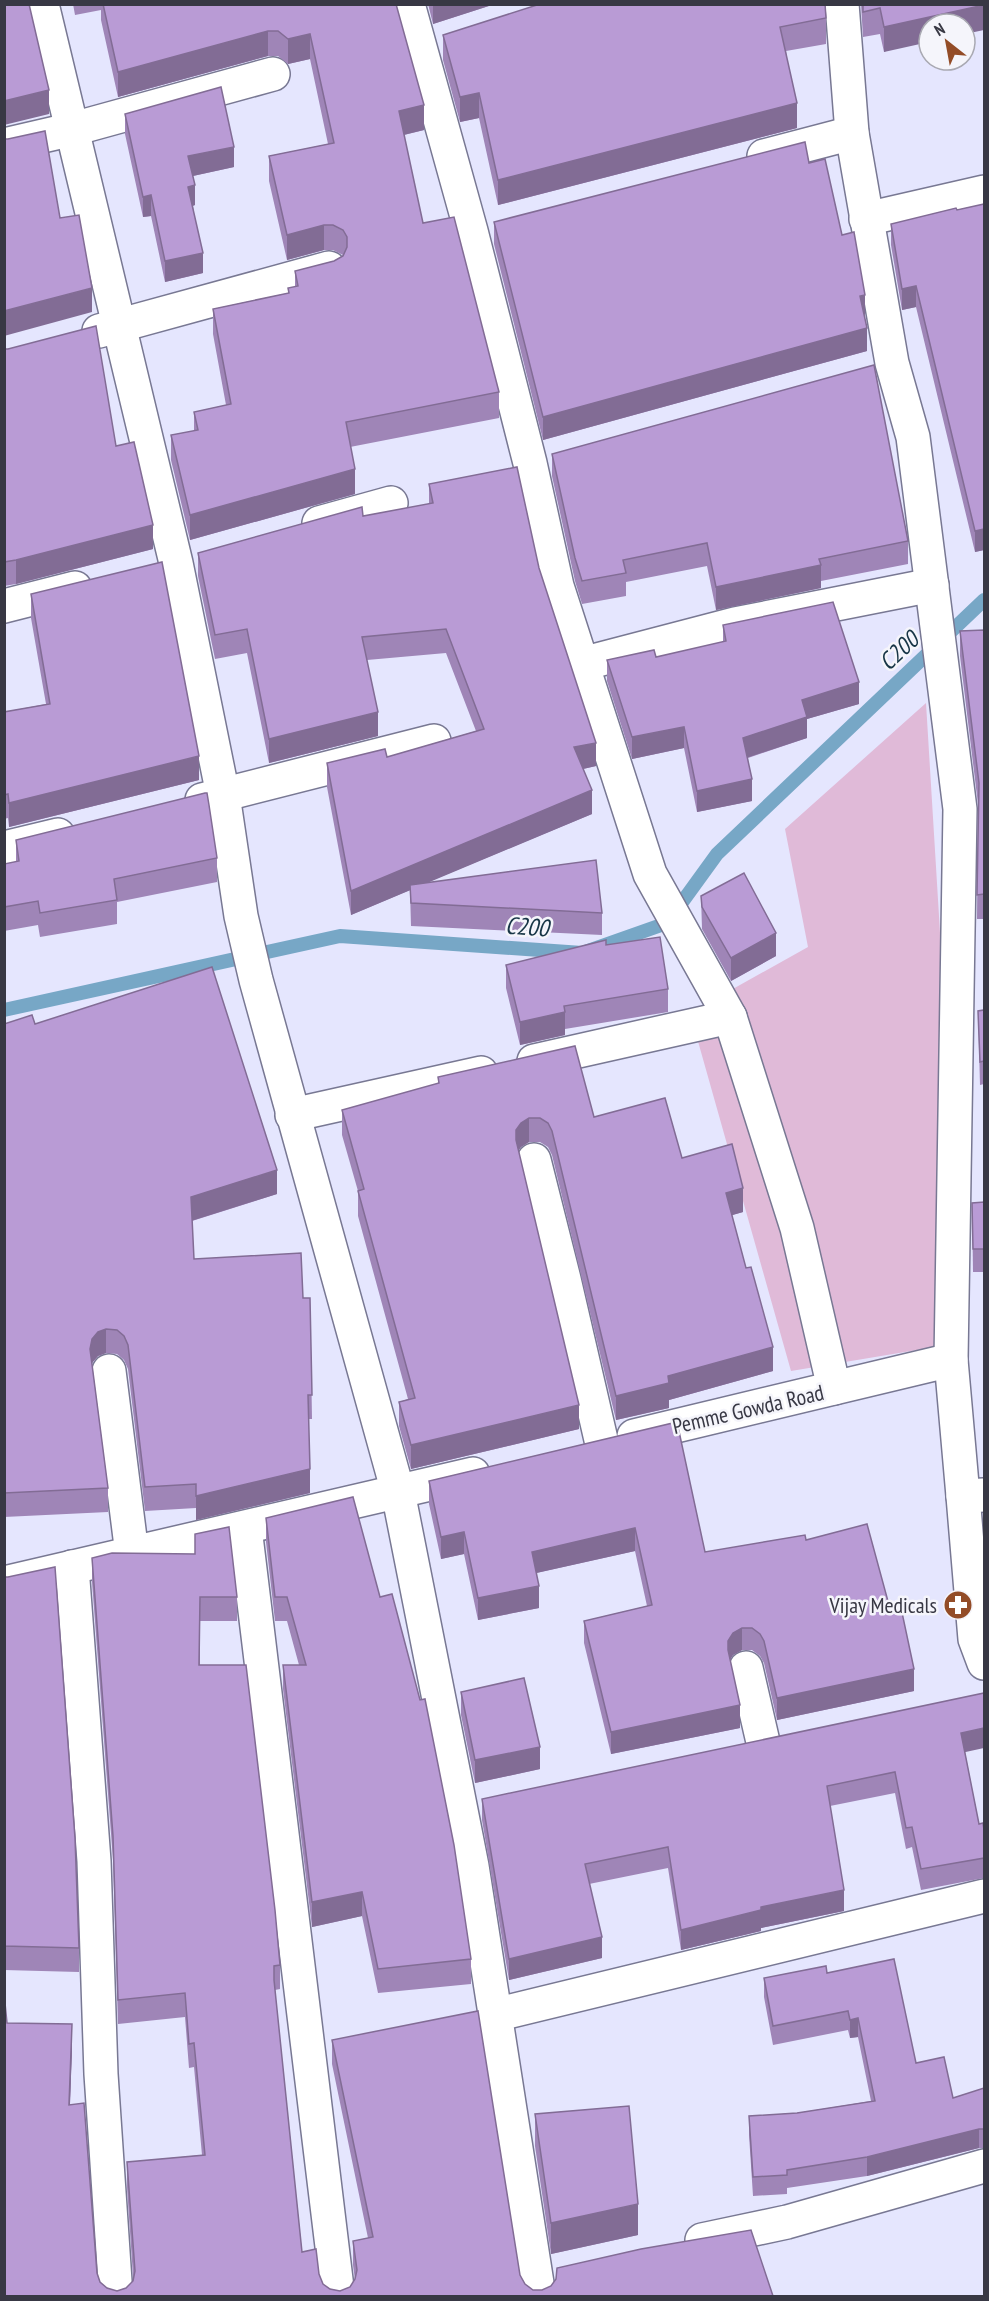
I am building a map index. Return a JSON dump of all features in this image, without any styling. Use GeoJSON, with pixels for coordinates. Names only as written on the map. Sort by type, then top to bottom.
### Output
{"type":"FeatureCollection","features":[{"type":"Feature","properties":{"kind":"street"},"geometry":{"type":"LineString","coordinates":[[42,4],[119,326],[164,566],[223,795],[241,916],[256,980],[398,1492],[472,1802],[472,1866],[538,2287],[570,2269]]}},
{"type":"Feature","properties":{"kind":"street"},"geometry":{"type":"LineString","coordinates":[[408,4],[420,48],[483,228],[557,586],[650,874],[730,1017],[797,1228],[834,1388]]}},
{"type":"Feature","properties":{"kind":"street"},"geometry":{"type":"LineString","coordinates":[[842,4],[852,133],[892,363],[913,436],[960,809],[951,1360],[974,1496],[975,1639],[984,1663]]}},
{"type":"Feature","properties":{"kind":"street"},"geometry":{"type":"LineString","coordinates":[[420,48],[452,38]]}},
{"type":"Feature","properties":{"kind":"street"},"geometry":{"type":"LineString","coordinates":[[4,145],[73,129],[273,74]]}},
{"type":"Feature","properties":{"kind":"street"},"geometry":{"type":"LineString","coordinates":[[736,163],[852,133]]}},
{"type":"Feature","properties":{"kind":"street"},"geometry":{"type":"LineString","coordinates":[[866,219],[984,192]]}},
{"type":"Feature","properties":{"kind":"street"},"geometry":{"type":"LineString","coordinates":[[73,337],[329,268]]}},
{"type":"Feature","properties":{"kind":"street"},"geometry":{"type":"LineString","coordinates":[[858,372],[892,363]]}},
{"type":"Feature","properties":{"kind":"street"},"geometry":{"type":"LineString","coordinates":[[530,463],[564,453]]}},
{"type":"Feature","properties":{"kind":"street"},"geometry":{"type":"LineString","coordinates":[[289,531],[390,503]]}},
{"type":"Feature","properties":{"kind":"street"},"geometry":{"type":"LineString","coordinates":[[164,566],[210,554]]}},
{"type":"Feature","properties":{"kind":"street"},"geometry":{"type":"LineString","coordinates":[[4,606],[107,580]]}},
{"type":"Feature","properties":{"kind":"street"},"geometry":{"type":"LineString","coordinates":[[582,664],[735,624],[932,585]]}},
{"type":"Feature","properties":{"kind":"street"},"geometry":{"type":"LineString","coordinates":[[177,806],[434,741]]}},
{"type":"Feature","properties":{"kind":"street"},"geometry":{"type":"LineString","coordinates":[[4,848],[85,828]]}},
{"type":"Feature","properties":{"kind":"street"},"geometry":{"type":"LineString","coordinates":[[292,1115],[730,1017]]}},
{"type":"Feature","properties":{"kind":"street"},"geometry":{"type":"LineString","coordinates":[[534,1160],[602,1444]]}},
{"type":"Feature","properties":{"kind":"street","name":"Pemme Gowda Road"},"geometry":{"type":"LineString","coordinates":[[568,1452],[951,1360]]}},
{"type":"Feature","properties":{"kind":"street"},"geometry":{"type":"LineString","coordinates":[[109,1371],[132,1554]]}},
{"type":"Feature","properties":{"kind":"street"},"geometry":{"type":"LineString","coordinates":[[4,1583],[500,1468]]}},
{"type":"Feature","properties":{"kind":"street"},"geometry":{"type":"LineString","coordinates":[[245,1528],[338,2296]]}},
{"type":"Feature","properties":{"kind":"street"},"geometry":{"type":"LineString","coordinates":[[72,1567],[94,1861],[101,2074],[116,2296]]}},
{"type":"Feature","properties":{"kind":"street"},"geometry":{"type":"LineString","coordinates":[[746,1668],[751,1745],[798,1735]]}},
{"type":"Feature","properties":{"kind":"street"},"geometry":{"type":"LineString","coordinates":[[495,2015],[984,1896]]}},
{"type":"Feature","properties":{"kind":"street"},"geometry":{"type":"LineString","coordinates":[[673,2247],[787,2222],[984,2166]]}},
{"type":"Feature","properties":{"kind":"shaded area"},"geometry":{"type":"Polygon","coordinates":[[[926,703],[965,1342],[791,1371],[690,1013],[808,947],[785,829],[926,703]]]}},
{"type":"Feature","properties":{"kind":"building"},"geometry":{"type":"Polygon","coordinates":[[[4,4],[29,4],[49,90],[4,101],[4,4]]]}},
{"type":"Feature","properties":{"kind":"building"},"geometry":{"type":"Polygon","coordinates":[[[103,4],[396,4],[424,105],[399,111],[423,223],[454,217],[499,392],[346,422],[355,469],[190,515],[171,435],[198,430],[194,412],[231,404],[213,309],[289,293],[288,288],[298,286],[295,271],[334,261],[343,256],[347,247],[347,237],[343,230],[333,225],[324,225],[287,235],[269,156],[334,143],[310,34],[288,39],[278,31],[268,31],[118,72],[103,4]]]}},
{"type":"Feature","properties":{"kind":"building"},"geometry":{"type":"Polygon","coordinates":[[[540,4],[825,4],[826,18],[780,27],[797,103],[498,180],[479,93],[460,97],[443,35],[540,4]]]}},
{"type":"Feature","properties":{"kind":"building"},"geometry":{"type":"Polygon","coordinates":[[[863,4],[984,4],[952,12],[917,12],[917,20],[884,27],[880,8],[863,12],[863,4]]]}},
{"type":"Feature","properties":{"kind":"building"},"geometry":{"type":"Polygon","coordinates":[[[221,87],[234,147],[188,156],[195,185],[188,187],[203,253],[165,261],[151,195],[143,197],[125,114],[221,87]]]}},
{"type":"Feature","properties":{"kind":"building"},"geometry":{"type":"Polygon","coordinates":[[[45,131],[60,218],[79,215],[92,288],[4,311],[4,139],[45,131]]]}},
{"type":"Feature","properties":{"kind":"building"},"geometry":{"type":"Polygon","coordinates":[[[805,142],[809,163],[825,159],[842,235],[854,232],[865,295],[860,296],[867,328],[543,417],[494,222],[805,142]]]}},
{"type":"Feature","properties":{"kind":"building"},"geometry":{"type":"Polygon","coordinates":[[[984,204],[984,529],[975,531],[916,286],[902,289],[891,224],[956,208],[957,210],[984,204]]]}},
{"type":"Feature","properties":{"kind":"building"},"geometry":{"type":"Polygon","coordinates":[[[96,326],[116,446],[134,442],[153,525],[4,562],[4,349],[96,326]]]}},
{"type":"Feature","properties":{"kind":"building"},"geometry":{"type":"Polygon","coordinates":[[[874,365],[908,541],[819,559],[821,565],[716,587],[707,543],[623,560],[626,573],[582,581],[552,454],[874,365]]]}},
{"type":"Feature","properties":{"kind":"building"},"geometry":{"type":"Polygon","coordinates":[[[517,467],[539,568],[596,743],[574,747],[592,790],[351,891],[327,763],[385,749],[387,757],[484,729],[446,629],[362,637],[378,712],[269,739],[247,629],[215,635],[198,553],[362,507],[363,516],[433,503],[429,484],[517,467]]]}},
{"type":"Feature","properties":{"kind":"building"},"geometry":{"type":"Polygon","coordinates":[[[162,562],[199,756],[9,803],[8,794],[4,795],[4,712],[50,704],[31,594],[162,562]]]}},
{"type":"Feature","properties":{"kind":"building"},"geometry":{"type":"Polygon","coordinates":[[[833,602],[859,682],[802,700],[807,717],[743,738],[752,779],[697,791],[684,727],[632,737],[607,660],[654,650],[656,657],[726,641],[723,625],[833,602]]]}},
{"type":"Feature","properties":{"kind":"building"},"geometry":{"type":"Polygon","coordinates":[[[984,630],[984,894],[977,895],[979,783],[960,631],[984,630]]]}},
{"type":"Feature","properties":{"kind":"building"},"geometry":{"type":"Polygon","coordinates":[[[207,793],[217,858],[114,879],[117,900],[40,913],[38,901],[4,907],[4,864],[19,861],[16,840],[207,793]]]}},
{"type":"Feature","properties":{"kind":"building"},"geometry":{"type":"Polygon","coordinates":[[[596,860],[602,913],[411,903],[410,885],[596,860]]]}},
{"type":"Feature","properties":{"kind":"building"},"geometry":{"type":"Polygon","coordinates":[[[744,873],[776,933],[731,958],[702,907],[701,896],[744,873]]]}},
{"type":"Feature","properties":{"kind":"building"},"geometry":{"type":"Polygon","coordinates":[[[660,937],[668,989],[564,1006],[565,1012],[520,1022],[506,965],[606,940],[606,945],[660,937]]]}},
{"type":"Feature","properties":{"kind":"building"},"geometry":{"type":"Polygon","coordinates":[[[212,967],[277,1170],[191,1197],[194,1259],[301,1253],[303,1298],[310,1298],[312,1395],[308,1395],[310,1469],[196,1496],[196,1484],[145,1487],[128,1345],[124,1336],[117,1330],[106,1329],[98,1332],[92,1339],[90,1349],[108,1488],[4,1493],[4,1024],[32,1015],[35,1024],[212,967]]]}},
{"type":"Feature","properties":{"kind":"building"},"geometry":{"type":"Polygon","coordinates":[[[984,1010],[984,1061],[980,1062],[978,1011],[984,1010]]]}},
{"type":"Feature","properties":{"kind":"building"},"geometry":{"type":"Polygon","coordinates":[[[575,1046],[594,1117],[665,1098],[682,1158],[732,1144],[743,1188],[726,1193],[746,1268],[751,1267],[773,1347],[668,1376],[669,1383],[616,1396],[552,1131],[548,1123],[540,1118],[529,1118],[516,1130],[516,1140],[579,1405],[411,1445],[399,1402],[415,1398],[358,1191],[364,1189],[342,1110],[439,1083],[438,1077],[575,1046]]]}},
{"type":"Feature","properties":{"kind":"building"},"geometry":{"type":"Polygon","coordinates":[[[984,1202],[984,1249],[973,1249],[972,1203],[984,1202]]]}},
{"type":"Feature","properties":{"kind":"building"},"geometry":{"type":"Polygon","coordinates":[[[677,1422],[705,1552],[805,1535],[806,1540],[867,1524],[889,1605],[900,1603],[914,1669],[777,1698],[764,1641],[760,1634],[752,1628],[742,1628],[733,1633],[728,1641],[740,1705],[611,1732],[584,1621],[652,1605],[635,1528],[532,1552],[539,1586],[478,1598],[464,1532],[441,1537],[429,1481],[677,1422]]]}},
{"type":"Feature","properties":{"kind":"building"},"geometry":{"type":"Polygon","coordinates":[[[353,1497],[380,1597],[392,1594],[420,1700],[425,1699],[454,1845],[471,1959],[378,1969],[362,1892],[312,1902],[283,1665],[306,1665],[287,1597],[275,1597],[266,1518],[353,1497]]]}},
{"type":"Feature","properties":{"kind":"building"},"geometry":{"type":"Polygon","coordinates":[[[229,1527],[237,1597],[200,1597],[199,1665],[246,1665],[275,1910],[280,1965],[274,1966],[274,1980],[302,2252],[316,2249],[319,2274],[323,2284],[330,2289],[340,2291],[350,2287],[357,2270],[353,2241],[373,2237],[332,2040],[478,2011],[520,2275],[525,2284],[533,2290],[542,2290],[551,2286],[556,2279],[557,2268],[641,2249],[751,2230],[773,2296],[4,2296],[4,1993],[7,2023],[72,2024],[69,2105],[84,2103],[97,2273],[100,2282],[107,2288],[117,2291],[126,2288],[133,2281],[135,2271],[127,2162],[205,2155],[194,2043],[189,2044],[185,1993],[118,2000],[113,1836],[92,1558],[112,1553],[195,1554],[195,1534],[229,1527]]]}},
{"type":"Feature","properties":{"kind":"building"},"geometry":{"type":"Polygon","coordinates":[[[55,1567],[75,1838],[79,1948],[4,1946],[4,1577],[55,1567]]]}},
{"type":"Feature","properties":{"kind":"building"},"geometry":{"type":"Polygon","coordinates":[[[524,1678],[540,1747],[475,1760],[461,1692],[524,1678]]]}},
{"type":"Feature","properties":{"kind":"building"},"geometry":{"type":"Polygon","coordinates":[[[984,1693],[984,1728],[961,1733],[979,1824],[983,1823],[984,1858],[921,1869],[912,1827],[906,1828],[895,1772],[827,1786],[844,1890],[761,1907],[761,1910],[681,1930],[668,1847],[585,1864],[602,1937],[509,1959],[482,1799],[984,1693]]]}},
{"type":"Feature","properties":{"kind":"building"},"geometry":{"type":"Polygon","coordinates":[[[894,1959],[916,2063],[944,2057],[953,2098],[984,2088],[984,2129],[867,2157],[787,2170],[787,2175],[753,2177],[749,2116],[797,2113],[875,2101],[858,2018],[850,2020],[848,2011],[773,2026],[764,1978],[826,1966],[827,1973],[894,1959]]]}},
{"type":"Feature","properties":{"kind":"building"},"geometry":{"type":"Polygon","coordinates":[[[629,2106],[638,2204],[551,2223],[535,2114],[629,2106]]]}},
{"type":"Feature","properties":{"kind":"waterway","name":"C200"},"geometry":{"type":"LineString","coordinates":[[4,1010],[340,936],[582,953],[667,923],[717,854],[984,600]]}},
{"type":"Feature","properties":{"kind":"place","name":"Vijay Medicals"},"geometry":{"type":"Point","coordinates":[958,1605]}}]}
